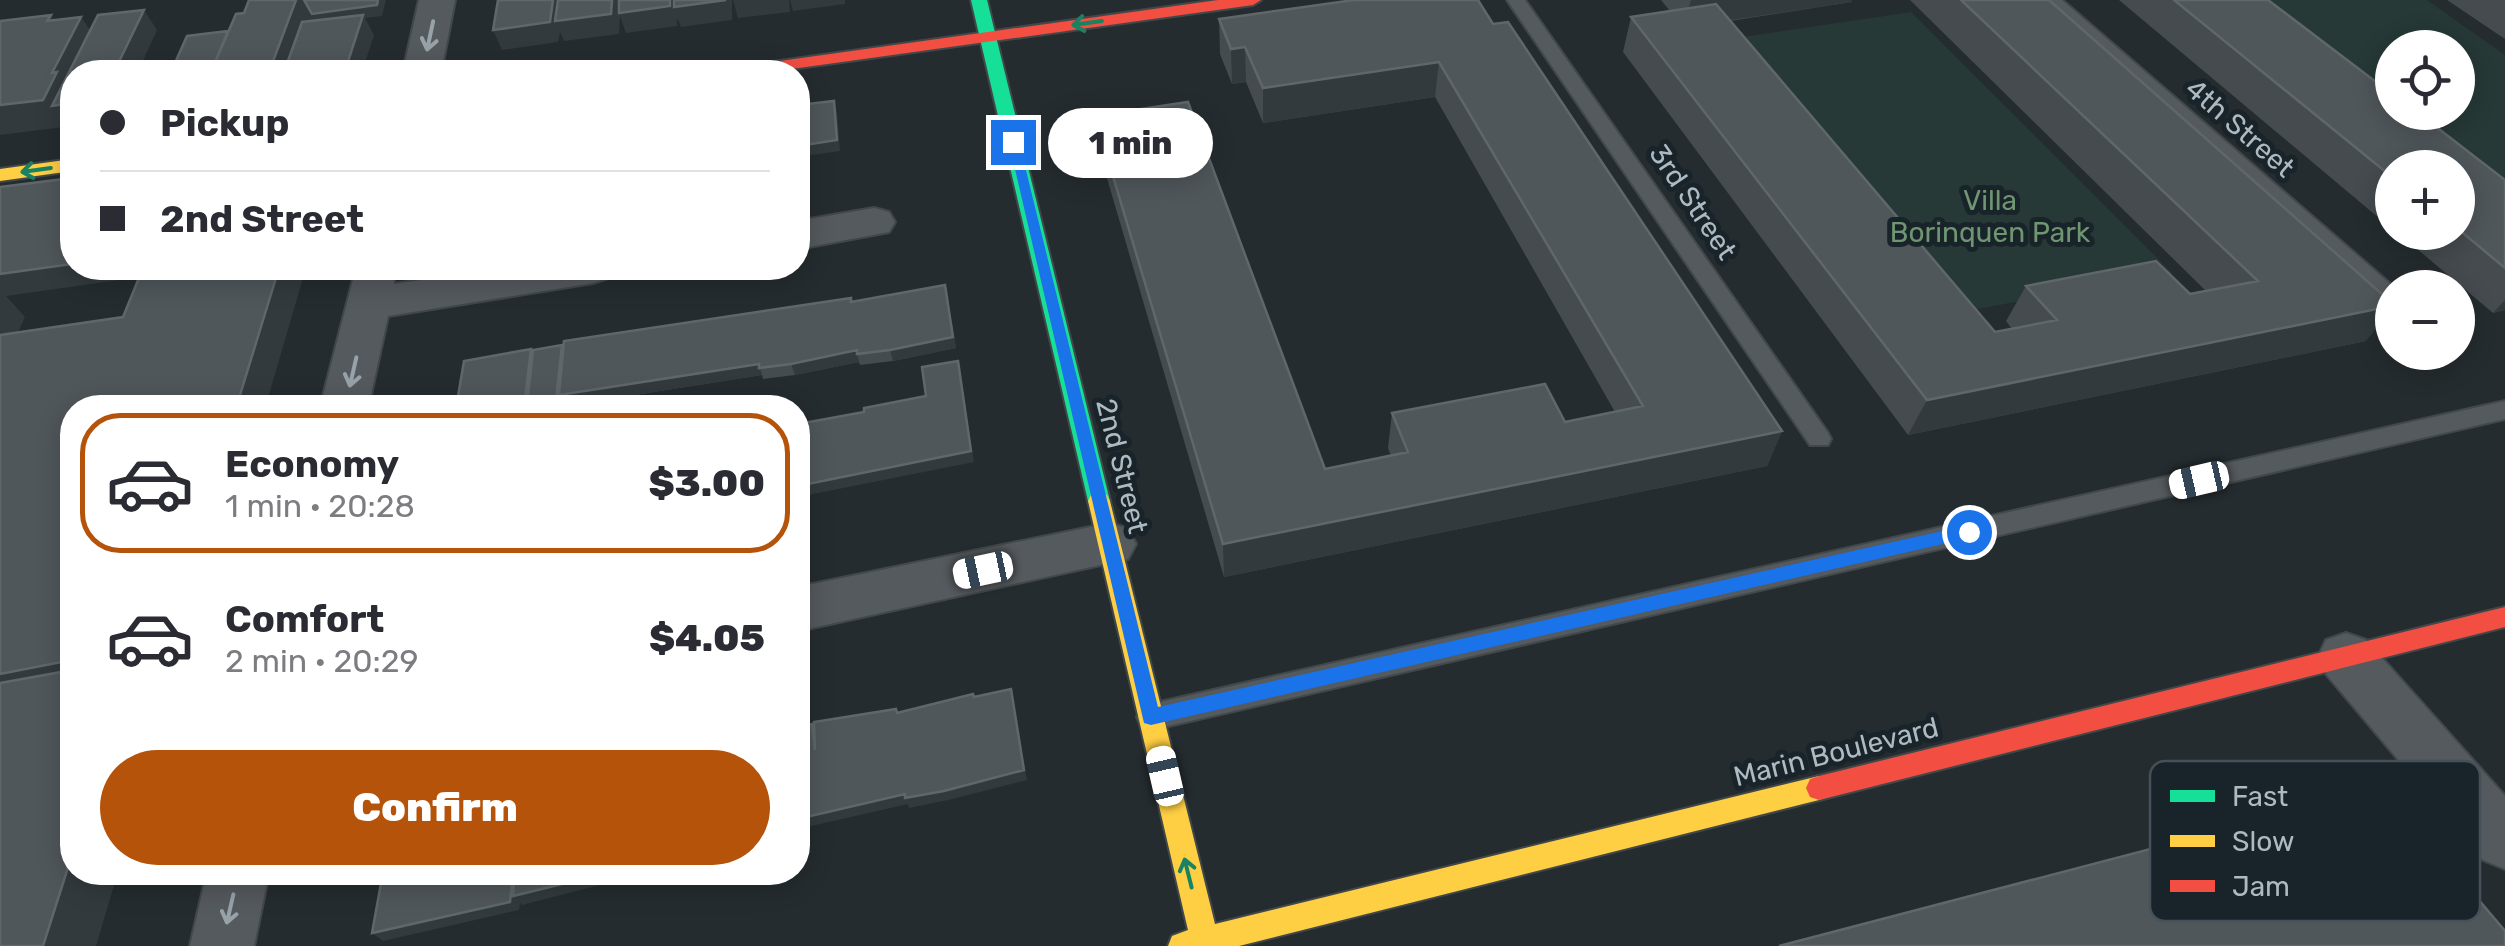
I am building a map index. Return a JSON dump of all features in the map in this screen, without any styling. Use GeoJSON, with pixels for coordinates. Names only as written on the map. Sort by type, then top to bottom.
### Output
{"type":"FeatureCollection","features":[{"type":"Feature","properties":{"kind":"street"},"geometry":{"type":"LineString","coordinates":[[424,60],[437,0]]}},
{"type":"Feature","properties":{"kind":"street","name":"2nd Street"},"geometry":{"type":"LineString","coordinates":[[980,0],[1151,717],[1197,944]]}},
{"type":"Feature","properties":{"kind":"street"},"geometry":{"type":"LineString","coordinates":[[810,62],[1253,0]]}},
{"type":"Feature","properties":{"kind":"street"},"geometry":{"type":"LineString","coordinates":[[0,176],[60,167]]}},
{"type":"Feature","properties":{"kind":"street"},"geometry":{"type":"LineString","coordinates":[[810,232],[874,222]]}},
{"type":"Feature","properties":{"kind":"street"},"geometry":{"type":"LineString","coordinates":[[347,395],[372,286],[446,280]]}},
{"type":"Feature","properties":{"kind":"street"},"geometry":{"type":"LineString","coordinates":[[810,607],[1110,544]]}},
{"type":"Feature","properties":{"kind":"street","name":"Marin Boulevard"},"geometry":{"type":"LineString","coordinates":[[1197,944],[2505,617]]}},
{"type":"Feature","properties":{"kind":"street"},"geometry":{"type":"LineString","coordinates":[[2346,657],[2436,761]]}},
{"type":"Feature","properties":{"kind":"street"},"geometry":{"type":"LineString","coordinates":[[2480,811],[2505,840]]}},
{"type":"Feature","properties":{"kind":"street"},"geometry":{"type":"LineString","coordinates":[[222,946],[235,885]]}},
{"type":"Feature","properties":{"kind":"lane","name":"3rd Street"},"geometry":{"type":"LineString","coordinates":[[1516,0],[1819,439]]}},
{"type":"Feature","properties":{"kind":"lane","name":"4th Street"},"geometry":{"type":"LineString","coordinates":[[2051,0],[2375,283]]}},
{"type":"Feature","properties":{"kind":"lane"},"geometry":{"type":"LineString","coordinates":[[1151,717],[2505,410]]}},
{"type":"Feature","properties":{"kind":"green space"},"geometry":{"type":"Polygon","coordinates":[[[2218,0],[2427,0],[2470,30],[2375,30],[2375,110],[2218,0]]]}},
{"type":"Feature","properties":{"kind":"green space","name":"Villa Borinquen Park"},"geometry":{"type":"Polygon","coordinates":[[[1911,12],[2172,273],[1956,313],[1729,39],[1911,12]]]}},
{"type":"Feature","properties":{"kind":"green space"},"geometry":{"type":"Polygon","coordinates":[[[2475,34],[2505,55],[2505,213],[2475,184],[2475,150],[2432,150],[2404,130],[2475,130],[2475,34]]]}},
{"type":"Feature","properties":{"kind":"building"},"geometry":{"type":"Polygon","coordinates":[[[249,0],[296,0],[274,60],[216,60],[236,14],[244,13],[249,0]]]}},
{"type":"Feature","properties":{"kind":"building"},"geometry":{"type":"Polygon","coordinates":[[[304,0],[378,0],[377,5],[312,14],[304,0]]]}},
{"type":"Feature","properties":{"kind":"building"},"geometry":{"type":"Polygon","coordinates":[[[498,0],[553,0],[550,22],[493,30],[498,0]]]}},
{"type":"Feature","properties":{"kind":"building"},"geometry":{"type":"Polygon","coordinates":[[[558,0],[612,0],[611,14],[555,21],[558,0]]]}},
{"type":"Feature","properties":{"kind":"building"},"geometry":{"type":"Polygon","coordinates":[[[619,0],[670,0],[670,6],[619,13],[619,0]]]}},
{"type":"Feature","properties":{"kind":"building"},"geometry":{"type":"Polygon","coordinates":[[[674,0],[726,0],[674,7],[674,0]]]}},
{"type":"Feature","properties":{"kind":"building"},"geometry":{"type":"Polygon","coordinates":[[[1354,0],[1478,0],[1493,24],[1508,22],[1782,431],[1223,544],[1095,116],[1188,102],[1325,469],[1408,452],[1392,413],[1545,384],[1565,422],[1643,406],[1439,62],[1263,88],[1245,47],[1231,49],[1219,19],[1354,0]]]}},
{"type":"Feature","properties":{"kind":"building"},"geometry":{"type":"Polygon","coordinates":[[[1961,0],[2049,0],[2375,288],[2375,309],[1927,400],[1631,17],[1716,4],[1995,332],[2057,320],[2026,286],[2156,261],[2190,294],[2258,281],[1961,0]]]}},
{"type":"Feature","properties":{"kind":"building"},"geometry":{"type":"Polygon","coordinates":[[[2174,0],[2268,0],[2375,81],[2375,130],[2440,130],[2466,150],[2375,150],[2375,163],[2174,0]]]}},
{"type":"Feature","properties":{"kind":"building"},"geometry":{"type":"Polygon","coordinates":[[[144,10],[120,60],[75,60],[98,15],[144,10]]]}},
{"type":"Feature","properties":{"kind":"building"},"geometry":{"type":"Polygon","coordinates":[[[51,15],[47,21],[81,17],[52,73],[57,72],[43,100],[0,105],[0,21],[51,15]]]}},
{"type":"Feature","properties":{"kind":"building"},"geometry":{"type":"Polygon","coordinates":[[[363,15],[349,60],[288,60],[302,22],[363,15]]]}},
{"type":"Feature","properties":{"kind":"building"},"geometry":{"type":"Polygon","coordinates":[[[228,31],[216,60],[176,60],[187,36],[228,31]]]}},
{"type":"Feature","properties":{"kind":"building"},"geometry":{"type":"Polygon","coordinates":[[[834,101],[837,140],[810,144],[810,104],[834,101]]]}},
{"type":"Feature","properties":{"kind":"building"},"geometry":{"type":"Polygon","coordinates":[[[2475,157],[2505,180],[2505,268],[2475,243],[2475,157]]]}},
{"type":"Feature","properties":{"kind":"building"},"geometry":{"type":"Polygon","coordinates":[[[60,180],[60,266],[0,274],[0,187],[60,180]]]}},
{"type":"Feature","properties":{"kind":"building"},"geometry":{"type":"Polygon","coordinates":[[[138,280],[275,280],[240,395],[60,395],[60,662],[0,674],[0,335],[123,317],[138,280]]]}},
{"type":"Feature","properties":{"kind":"building"},"geometry":{"type":"Polygon","coordinates":[[[945,285],[953,337],[890,350],[857,354],[857,350],[791,364],[759,368],[759,364],[559,395],[564,341],[851,298],[851,302],[945,285]]]}},
{"type":"Feature","properties":{"kind":"building"},"geometry":{"type":"Polygon","coordinates":[[[562,345],[557,395],[528,395],[533,350],[562,345]]]}},
{"type":"Feature","properties":{"kind":"building"},"geometry":{"type":"Polygon","coordinates":[[[531,349],[526,395],[458,395],[464,361],[531,349]]]}},
{"type":"Feature","properties":{"kind":"building"},"geometry":{"type":"Polygon","coordinates":[[[958,361],[971,451],[810,484],[810,422],[926,396],[922,367],[958,361]]]}},
{"type":"Feature","properties":{"kind":"building"},"geometry":{"type":"Polygon","coordinates":[[[60,672],[62,885],[43,946],[0,946],[0,683],[60,672]]]}},
{"type":"Feature","properties":{"kind":"building"},"geometry":{"type":"Polygon","coordinates":[[[1011,689],[1024,770],[944,791],[905,798],[905,794],[810,816],[810,724],[815,750],[814,722],[896,709],[897,713],[973,694],[974,697],[1011,689]]]}},
{"type":"Feature","properties":{"kind":"building"},"geometry":{"type":"Polygon","coordinates":[[[2150,849],[2150,921],[2480,921],[2480,901],[2505,931],[2505,946],[1779,946],[2150,849]]]}},
{"type":"Feature","properties":{"kind":"building"},"geometry":{"type":"Polygon","coordinates":[[[381,885],[512,885],[510,902],[372,933],[381,885]]]}},
{"type":"Feature","properties":{"kind":"building"},"geometry":{"type":"Polygon","coordinates":[[[514,885],[558,885],[513,896],[514,885]]]}},
{"type":"Feature","properties":{"kind":"traffic: fast"},"geometry":{"type":"LineString","coordinates":[[979,0],[1099,501]]}},
{"type":"Feature","properties":{"kind":"traffic: slow"},"geometry":{"type":"LineString","coordinates":[[0,175],[60,167]]}},
{"type":"Feature","properties":{"kind":"traffic: slow"},"geometry":{"type":"LineString","coordinates":[[1099,501],[1206,946]]}},
{"type":"Feature","properties":{"kind":"traffic: slow"},"geometry":{"type":"LineString","coordinates":[[1182,946],[1819,788]]}},
{"type":"Feature","properties":{"kind":"traffic: jam"},"geometry":{"type":"LineString","coordinates":[[810,62],[1253,0]]}},
{"type":"Feature","properties":{"kind":"traffic: jam"},"geometry":{"type":"LineString","coordinates":[[1819,788],[2505,617]]}},
{"type":"Feature","properties":{"kind":"route"},"geometry":{"type":"LineString","coordinates":[[1013,142],[1151,717],[1969,532]]}}]}
